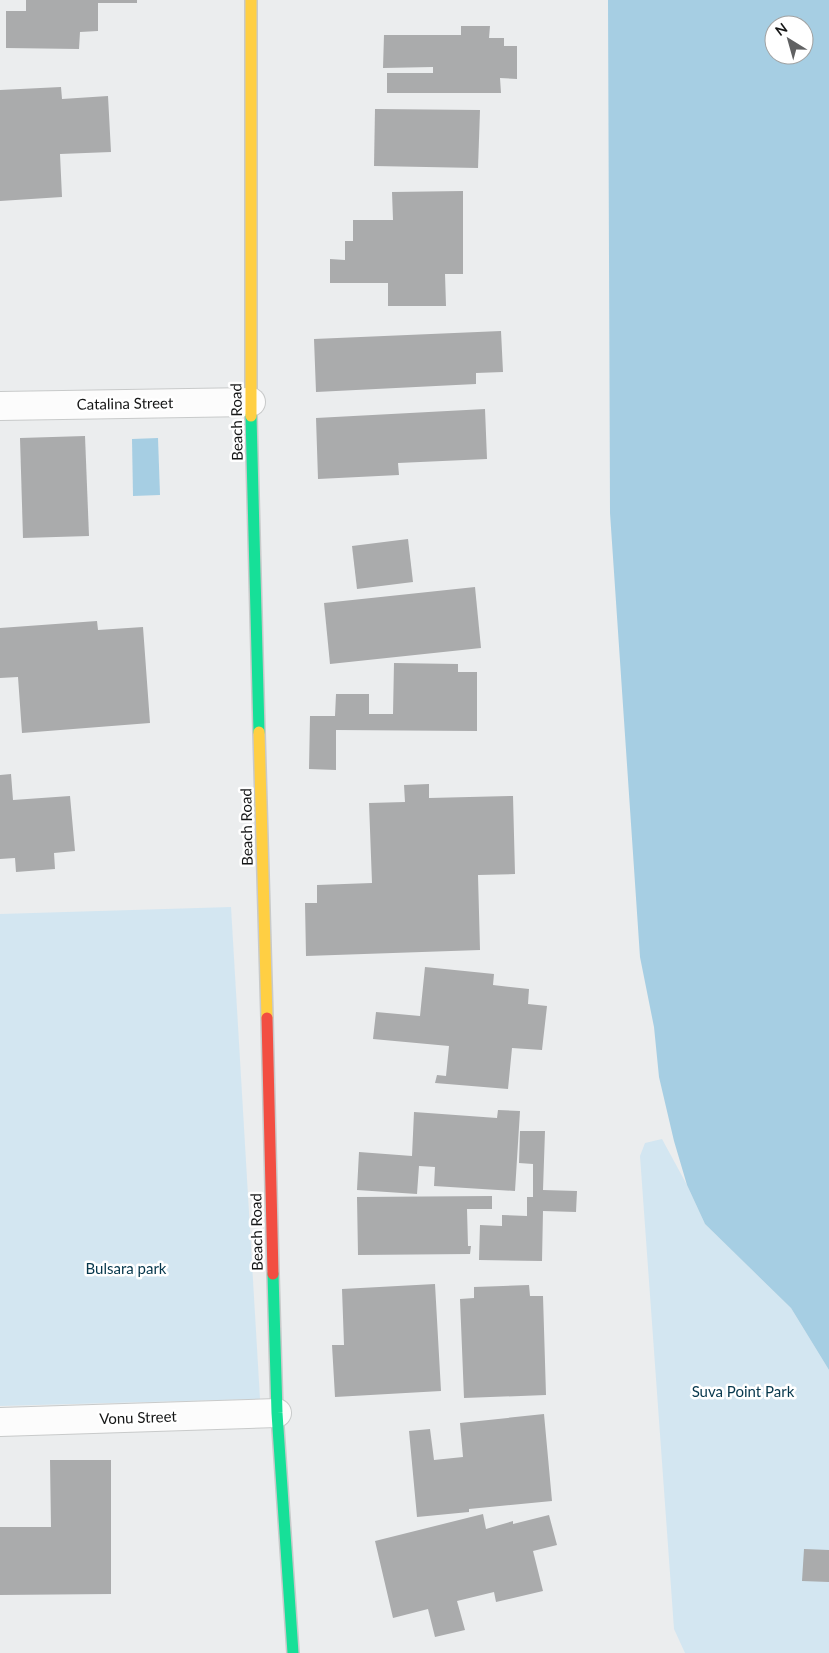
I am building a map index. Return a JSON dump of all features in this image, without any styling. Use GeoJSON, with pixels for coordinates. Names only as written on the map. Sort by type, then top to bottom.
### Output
{"type":"FeatureCollection","features":[{"type":"Feature","properties":{"kind":"street","name":"Beach Road"},"geometry":{"type":"LineString","coordinates":[[251,0],[251,402],[277,1414],[293,1653]]}},
{"type":"Feature","properties":{"kind":"street","name":"Catalina Street"},"geometry":{"type":"LineString","coordinates":[[0,406],[251,402]]}},
{"type":"Feature","properties":{"kind":"street","name":"Vonu Street"},"geometry":{"type":"LineString","coordinates":[[0,1422],[277,1414]]}},
{"type":"Feature","properties":{"kind":"green space","name":"Bulsara park"},"geometry":{"type":"Polygon","coordinates":[[[231,907],[260,1399],[0,1406],[0,914],[231,907]]]}},
{"type":"Feature","properties":{"kind":"green space","name":"Suva Point Park"},"geometry":{"type":"Polygon","coordinates":[[[662,1139],[687,1185],[705,1224],[791,1308],[829,1370],[829,1653],[685,1653],[674,1629],[640,1156],[645,1143],[662,1139]]]}},
{"type":"Feature","properties":{"kind":"water"},"geometry":{"type":"Polygon","coordinates":[[[608,0],[829,0],[829,1370],[791,1308],[705,1224],[687,1185],[674,1141],[659,1077],[654,1027],[640,957],[610,513],[608,0]]]}},
{"type":"Feature","properties":{"kind":"water"},"geometry":{"type":"Polygon","coordinates":[[[158,438],[160,495],[133,496],[132,439],[158,438]]]}},
{"type":"Feature","properties":{"kind":"building"},"geometry":{"type":"Polygon","coordinates":[[[26,0],[137,0],[137,3],[98,3],[98,31],[80,32],[79,49],[6,48],[6,11],[26,11],[26,0]]]}},
{"type":"Feature","properties":{"kind":"building"},"geometry":{"type":"Polygon","coordinates":[[[461,26],[490,26],[489,38],[504,38],[504,46],[517,46],[517,79],[500,78],[501,93],[387,93],[387,73],[433,73],[433,67],[383,68],[384,35],[461,35],[461,26]]]}},
{"type":"Feature","properties":{"kind":"building"},"geometry":{"type":"Polygon","coordinates":[[[61,87],[62,99],[108,96],[111,152],[60,154],[62,197],[0,201],[0,90],[61,87]]]}},
{"type":"Feature","properties":{"kind":"building"},"geometry":{"type":"Polygon","coordinates":[[[375,109],[480,110],[478,168],[374,166],[375,109]]]}},
{"type":"Feature","properties":{"kind":"building"},"geometry":{"type":"Polygon","coordinates":[[[463,191],[463,274],[445,274],[446,306],[388,306],[388,283],[330,283],[330,259],[345,260],[345,241],[353,241],[353,220],[393,220],[392,192],[463,191]]]}},
{"type":"Feature","properties":{"kind":"building"},"geometry":{"type":"Polygon","coordinates":[[[501,331],[503,372],[476,373],[476,384],[316,392],[314,339],[501,331]]]}},
{"type":"Feature","properties":{"kind":"building"},"geometry":{"type":"Polygon","coordinates":[[[485,409],[487,459],[398,463],[399,475],[318,479],[316,418],[485,409]]]}},
{"type":"Feature","properties":{"kind":"building"},"geometry":{"type":"Polygon","coordinates":[[[85,436],[89,536],[23,538],[20,438],[85,436]]]}},
{"type":"Feature","properties":{"kind":"building"},"geometry":{"type":"Polygon","coordinates":[[[408,539],[413,582],[357,589],[352,546],[408,539]]]}},
{"type":"Feature","properties":{"kind":"building"},"geometry":{"type":"Polygon","coordinates":[[[475,587],[481,648],[330,664],[324,603],[475,587]]]}},
{"type":"Feature","properties":{"kind":"building"},"geometry":{"type":"Polygon","coordinates":[[[97,621],[98,630],[143,627],[150,723],[22,733],[18,677],[0,678],[0,628],[97,621]]]}},
{"type":"Feature","properties":{"kind":"building"},"geometry":{"type":"Polygon","coordinates":[[[394,663],[458,664],[458,672],[477,672],[477,731],[336,730],[336,770],[309,769],[310,716],[335,716],[336,694],[369,694],[369,714],[393,714],[394,663]]]}},
{"type":"Feature","properties":{"kind":"building"},"geometry":{"type":"Polygon","coordinates":[[[11,774],[13,800],[70,796],[75,851],[54,853],[55,869],[16,872],[15,858],[0,859],[0,775],[11,774]]]}},
{"type":"Feature","properties":{"kind":"building"},"geometry":{"type":"Polygon","coordinates":[[[429,784],[429,798],[513,796],[515,874],[478,875],[480,950],[306,956],[305,903],[317,903],[317,885],[372,883],[369,803],[405,802],[404,785],[429,784]]]}},
{"type":"Feature","properties":{"kind":"building"},"geometry":{"type":"Polygon","coordinates":[[[425,967],[494,974],[493,985],[529,989],[528,1004],[547,1006],[542,1050],[512,1048],[508,1089],[435,1083],[437,1075],[446,1076],[449,1046],[373,1039],[376,1012],[420,1016],[425,967]]]}},
{"type":"Feature","properties":{"kind":"building"},"geometry":{"type":"Polygon","coordinates":[[[498,1110],[520,1111],[515,1191],[434,1186],[435,1167],[419,1166],[417,1194],[357,1190],[359,1152],[412,1156],[414,1112],[497,1118],[498,1110]]]}},
{"type":"Feature","properties":{"kind":"building"},"geometry":{"type":"Polygon","coordinates":[[[520,1131],[545,1131],[543,1190],[577,1191],[576,1212],[543,1211],[542,1261],[479,1260],[480,1225],[502,1226],[502,1215],[527,1216],[527,1197],[533,1197],[533,1164],[519,1163],[520,1131]]]}},
{"type":"Feature","properties":{"kind":"building"},"geometry":{"type":"Polygon","coordinates":[[[492,1196],[492,1209],[467,1209],[468,1246],[471,1246],[470,1254],[358,1255],[357,1197],[492,1196]]]}},
{"type":"Feature","properties":{"kind":"building"},"geometry":{"type":"Polygon","coordinates":[[[435,1284],[441,1391],[335,1397],[332,1345],[344,1345],[342,1289],[435,1284]]]}},
{"type":"Feature","properties":{"kind":"building"},"geometry":{"type":"Polygon","coordinates":[[[529,1285],[530,1296],[543,1296],[546,1395],[464,1398],[460,1299],[474,1298],[474,1287],[529,1285]]]}},
{"type":"Feature","properties":{"kind":"building"},"geometry":{"type":"Polygon","coordinates":[[[544,1414],[552,1501],[469,1509],[469,1512],[417,1517],[409,1431],[430,1429],[434,1460],[463,1457],[460,1423],[544,1414]]]}},
{"type":"Feature","properties":{"kind":"building"},"geometry":{"type":"Polygon","coordinates":[[[50,1460],[111,1460],[111,1594],[0,1595],[0,1527],[51,1527],[50,1460]]]}},
{"type":"Feature","properties":{"kind":"building"},"geometry":{"type":"Polygon","coordinates":[[[483,1514],[486,1529],[513,1521],[513,1524],[549,1515],[557,1545],[533,1551],[543,1591],[496,1602],[494,1592],[457,1601],[465,1630],[435,1637],[428,1609],[393,1618],[375,1541],[483,1514]]]}},
{"type":"Feature","properties":{"kind":"building"},"geometry":{"type":"Polygon","coordinates":[[[804,1549],[829,1550],[829,1582],[802,1581],[804,1549]]]}},
{"type":"Feature","properties":{"kind":"traffic: fast"},"geometry":{"type":"LineString","coordinates":[[251,416],[259,732]]}},
{"type":"Feature","properties":{"kind":"traffic: fast"},"geometry":{"type":"LineString","coordinates":[[273,1274],[277,1413],[293,1653]]}},
{"type":"Feature","properties":{"kind":"traffic: slow"},"geometry":{"type":"LineString","coordinates":[[251,0],[251,416]]}},
{"type":"Feature","properties":{"kind":"traffic: slow"},"geometry":{"type":"LineString","coordinates":[[259,732],[267,1018]]}},
{"type":"Feature","properties":{"kind":"traffic: jam"},"geometry":{"type":"LineString","coordinates":[[267,1018],[273,1274]]}}]}
